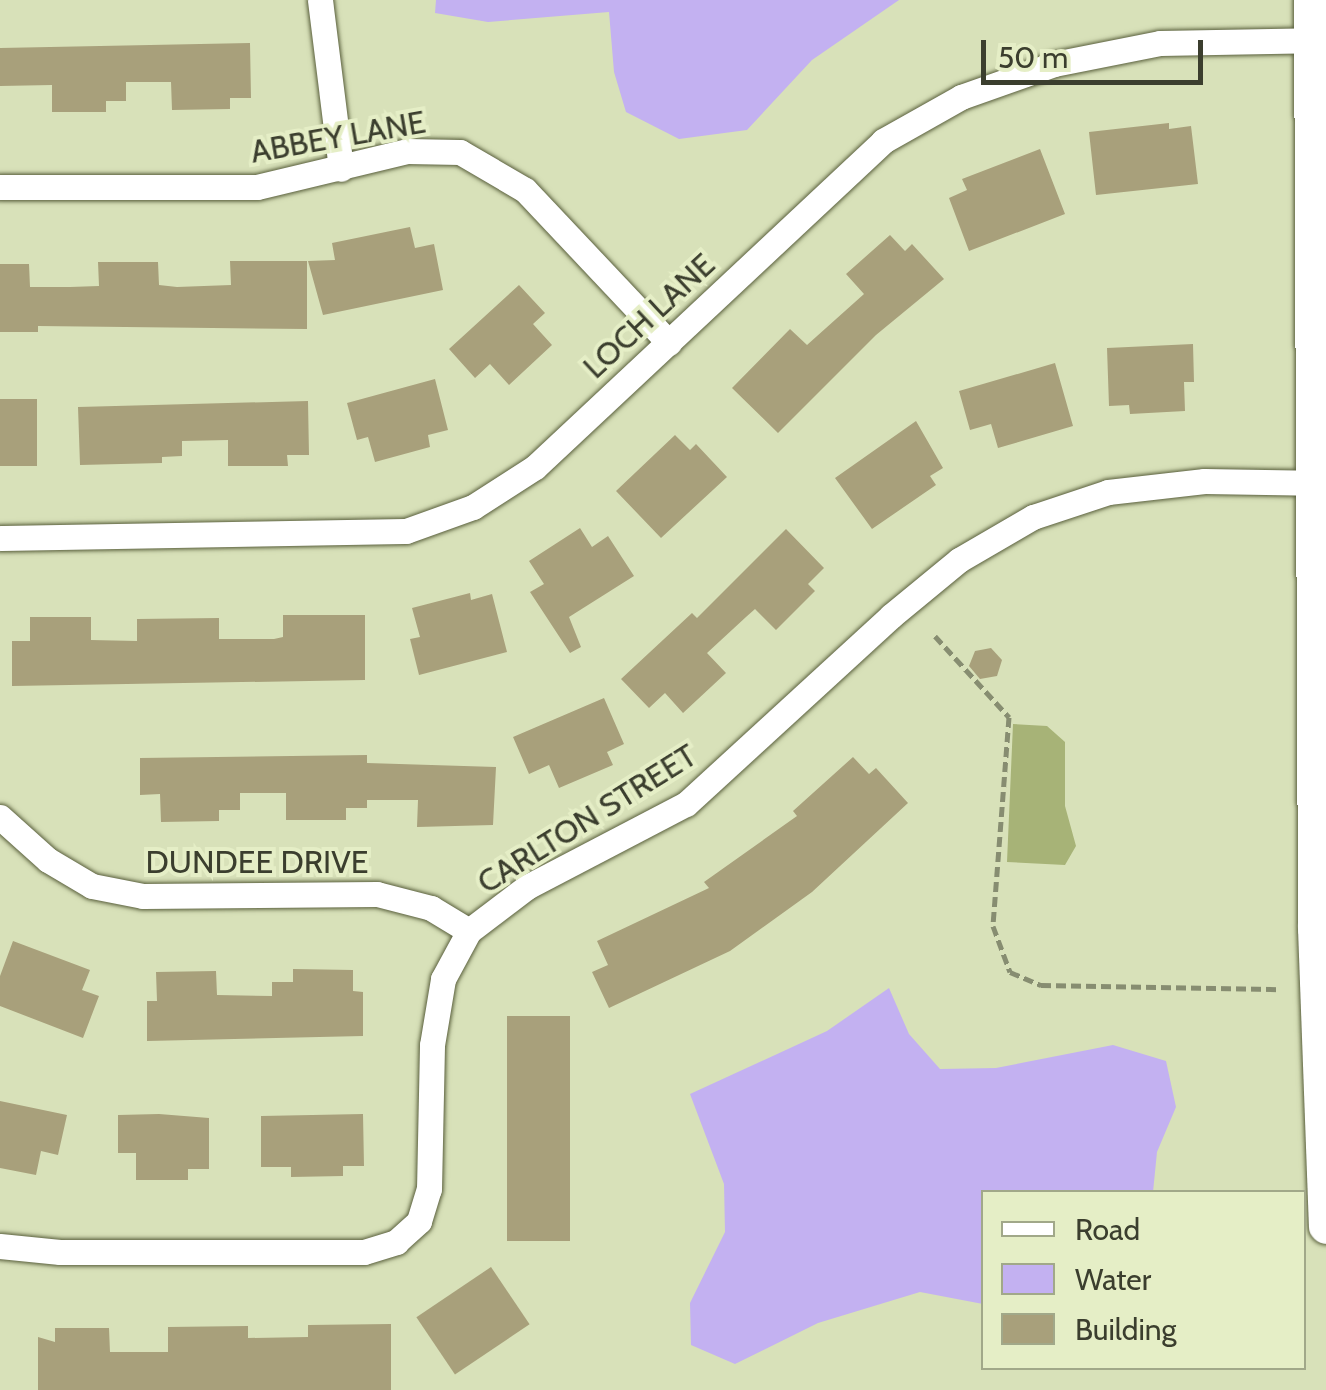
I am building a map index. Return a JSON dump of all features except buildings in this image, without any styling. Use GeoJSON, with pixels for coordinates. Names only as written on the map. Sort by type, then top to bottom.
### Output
{"type":"FeatureCollection","features":[{"type":"Feature","properties":{"kind":"street"},"geometry":{"type":"LineString","coordinates":[[320,0],[341,169]]}},
{"type":"Feature","properties":{"kind":"street"},"geometry":{"type":"LineString","coordinates":[[1311,0],[1318,40],[1320,928],[1326,1226]]}},
{"type":"Feature","properties":{"kind":"street","name":"LOCH LANE"},"geometry":{"type":"LineString","coordinates":[[0,538],[406,531],[473,507],[535,466],[883,141],[961,98],[1054,64],[1160,43],[1318,40]]}},
{"type":"Feature","properties":{"kind":"street","name":"ABBEY LANE"},"geometry":{"type":"LineString","coordinates":[[0,187],[257,186],[429,149],[483,160],[526,190],[670,343]]}},
{"type":"Feature","properties":{"kind":"street","name":"CARLTON STREET"},"geometry":{"type":"LineString","coordinates":[[0,1246],[60,1252],[364,1252],[396,1242],[419,1221],[429,1188],[432,1045],[443,979],[469,931],[528,887],[686,804],[959,560],[1034,516],[1108,492],[1204,481],[1319,483]]}},
{"type":"Feature","properties":{"kind":"street","name":"DUNDEE DRIVE"},"geometry":{"type":"LineString","coordinates":[[0,818],[48,860],[92,886],[143,896],[377,894],[431,908],[469,931]]}},
{"type":"Feature","properties":{"kind":"path"},"geometry":{"type":"LineString","coordinates":[[935,636],[1010,717],[994,926],[1010,972],[1041,985],[1278,989]]}},
{"type":"Feature","properties":{"kind":"green space"},"geometry":{"type":"Polygon","coordinates":[[[1013,724],[1047,726],[1065,742],[1065,806],[1076,846],[1065,865],[1007,862],[1013,724]]]}},
{"type":"Feature","properties":{"kind":"water"},"geometry":{"type":"Polygon","coordinates":[[[436,0],[899,0],[812,60],[747,130],[679,139],[626,112],[614,72],[609,12],[488,22],[435,13],[436,0]]]}},
{"type":"Feature","properties":{"kind":"water"},"geometry":{"type":"Polygon","coordinates":[[[889,988],[909,1034],[940,1069],[996,1068],[1113,1045],[1166,1061],[1176,1107],[1157,1152],[1153,1190],[981,1190],[981,1304],[920,1292],[818,1323],[735,1364],[691,1345],[690,1303],[725,1232],[724,1184],[690,1094],[827,1031],[889,988]]]}}]}
